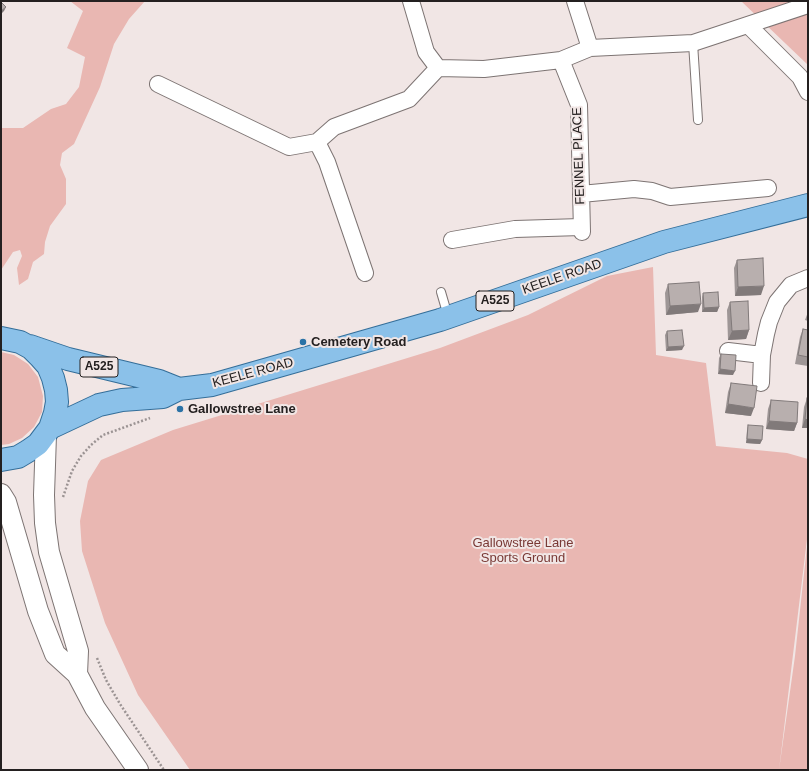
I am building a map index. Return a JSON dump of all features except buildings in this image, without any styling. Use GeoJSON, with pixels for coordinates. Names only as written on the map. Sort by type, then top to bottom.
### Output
{"type":"FeatureCollection","features":[{"type":"Feature","properties":{"kind":"main road","name":"KEELE ROAD"},"geometry":{"type":"LineString","coordinates":[[48,431],[99,405],[122,400],[164,397],[179,389],[212,385],[448,317],[664,242],[808,205]]}},
{"type":"Feature","properties":{"kind":"main road","name":"KEELE ROAD"},"geometry":{"type":"LineString","coordinates":[[8,337],[68,359],[159,381],[179,389]]}},
{"type":"Feature","properties":{"kind":"main road"},"geometry":{"type":"LineString","coordinates":[[1,460],[18,457],[38,444],[48,431],[56,413],[57,402],[53,378],[48,366],[31,348],[8,337]]}},
{"type":"Feature","properties":{"kind":"street"},"geometry":{"type":"LineString","coordinates":[[411,1],[426,52],[438,68]]}},
{"type":"Feature","properties":{"kind":"street"},"geometry":{"type":"LineString","coordinates":[[575,1],[590,48]]}},
{"type":"Feature","properties":{"kind":"street"},"geometry":{"type":"LineString","coordinates":[[158,84],[289,147],[317,142],[334,127],[409,98],[438,68],[484,69],[561,60],[590,48],[693,43],[808,5]]}},
{"type":"Feature","properties":{"kind":"street"},"geometry":{"type":"LineString","coordinates":[[748,25],[800,77],[808,92]]}},
{"type":"Feature","properties":{"kind":"street","name":"FENNEL PLACE"},"geometry":{"type":"LineString","coordinates":[[452,240],[515,229],[581,230],[579,105],[561,60]]}},
{"type":"Feature","properties":{"kind":"street"},"geometry":{"type":"LineString","coordinates":[[317,142],[327,162],[365,273]]}},
{"type":"Feature","properties":{"kind":"street"},"geometry":{"type":"LineString","coordinates":[[580,194],[634,189],[652,191],[670,197],[768,188]]}},
{"type":"Feature","properties":{"kind":"street"},"geometry":{"type":"LineString","coordinates":[[761,383],[762,355],[769,322],[777,302],[791,285],[808,278]]}},
{"type":"Feature","properties":{"kind":"street"},"geometry":{"type":"LineString","coordinates":[[728,351],[762,355]]}},
{"type":"Feature","properties":{"kind":"street"},"geometry":{"type":"LineString","coordinates":[[48,431],[44,495],[45,523],[49,552],[78,651],[76,674]]}},
{"type":"Feature","properties":{"kind":"street"},"geometry":{"type":"LineString","coordinates":[[1,494],[6,502],[38,611],[55,654],[76,674],[95,708],[138,770]]}},
{"type":"Feature","properties":{"kind":"lane"},"geometry":{"type":"LineString","coordinates":[[693,43],[698,120]]}},
{"type":"Feature","properties":{"kind":"lane"},"geometry":{"type":"LineString","coordinates":[[442,292],[448,317]]}},
{"type":"Feature","properties":{"kind":"path"},"geometry":{"type":"LineString","coordinates":[[62,502],[64,491],[72,471],[81,456],[91,445],[103,435],[152,417]]}},
{"type":"Feature","properties":{"kind":"path"},"geometry":{"type":"LineString","coordinates":[[95,655],[106,680],[120,704],[164,770]]}},
{"type":"Feature","properties":{"kind":"green space"},"geometry":{"type":"Polygon","coordinates":[[[70,1],[145,1],[129,19],[114,44],[100,87],[74,144],[62,153],[60,165],[66,179],[66,204],[50,226],[45,242],[44,254],[33,262],[28,279],[19,285],[17,268],[22,256],[20,250],[13,252],[1,270],[1,128],[23,128],[51,109],[66,104],[79,87],[85,57],[67,48],[83,11],[70,1]]]}},
{"type":"Feature","properties":{"kind":"green space"},"geometry":{"type":"Polygon","coordinates":[[[741,1],[804,1],[808,18],[808,65],[741,1]]]}},
{"type":"Feature","properties":{"kind":"green space","name":"Gallowstree Lane Sports Ground"},"geometry":{"type":"Polygon","coordinates":[[[653,267],[656,355],[706,363],[716,446],[787,453],[808,459],[808,531],[779,770],[190,770],[138,695],[105,623],[82,551],[80,521],[88,481],[101,460],[173,430],[440,348],[528,315],[607,276],[653,267]]]}},
{"type":"Feature","properties":{"kind":"green space"},"geometry":{"type":"Polygon","coordinates":[[[1,352],[14,355],[28,364],[38,377],[43,396],[42,412],[34,427],[22,438],[9,444],[1,445],[1,352]]]}},
{"type":"Feature","properties":{"kind":"green space"},"geometry":{"type":"Polygon","coordinates":[[[808,537],[808,770],[779,770],[795,656],[808,537]]]}},
{"type":"Feature","properties":{"kind":"place","name":"Cemetery Road"},"geometry":{"type":"Point","coordinates":[303,342]}},
{"type":"Feature","properties":{"kind":"place","name":"Gallowstree Lane"},"geometry":{"type":"Point","coordinates":[180,409]}}]}
